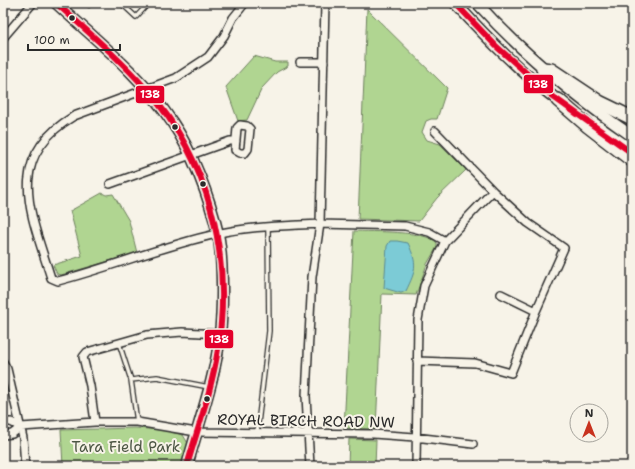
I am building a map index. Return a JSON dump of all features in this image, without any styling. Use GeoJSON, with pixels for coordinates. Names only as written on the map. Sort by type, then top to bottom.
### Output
{"type":"FeatureCollection","features":[{"type":"Feature","properties":{"kind":"highway"},"geometry":{"type":"LineString","coordinates":[[544,69],[551,70],[599,102],[632,118]]}},
{"type":"Feature","properties":{"kind":"highway"},"geometry":{"type":"LineString","coordinates":[[558,100],[588,126],[632,160]]}},
{"type":"Feature","properties":{"kind":"street"},"geometry":{"type":"LineString","coordinates":[[3,38],[33,3]]}},
{"type":"Feature","properties":{"kind":"street"},"geometry":{"type":"LineString","coordinates":[[56,3],[110,52],[146,89],[172,122],[191,155],[218,233],[221,276],[220,334],[209,387],[187,466]]}},
{"type":"Feature","properties":{"kind":"street"},"geometry":{"type":"LineString","coordinates":[[245,3],[233,18],[224,36],[208,57],[176,78],[74,116],[50,132],[37,149],[30,166],[28,186],[30,203],[51,278],[58,281],[99,270],[218,233],[268,227],[320,224],[404,226],[429,232],[445,241]]}},
{"type":"Feature","properties":{"kind":"street"},"geometry":{"type":"LineString","coordinates":[[310,466],[306,396],[312,277],[320,224],[325,3]]}},
{"type":"Feature","properties":{"kind":"street"},"geometry":{"type":"LineString","coordinates":[[455,3],[497,47],[558,100],[632,153]]}},
{"type":"Feature","properties":{"kind":"street"},"geometry":{"type":"LineString","coordinates":[[477,3],[494,22],[574,95],[632,136]]}},
{"type":"Feature","properties":{"kind":"street"},"geometry":{"type":"LineString","coordinates":[[300,62],[324,62]]}},
{"type":"Feature","properties":{"kind":"street"},"geometry":{"type":"LineString","coordinates":[[417,361],[475,363],[511,373],[564,248],[528,222],[493,191],[435,131]]}},
{"type":"Feature","properties":{"kind":"street"},"geometry":{"type":"LineString","coordinates":[[110,184],[191,155],[236,141]]}},
{"type":"Feature","properties":{"kind":"street"},"geometry":{"type":"LineString","coordinates":[[416,466],[415,437],[418,320],[424,286],[445,241],[493,191]]}},
{"type":"Feature","properties":{"kind":"street"},"geometry":{"type":"LineString","coordinates":[[501,294],[536,311]]}},
{"type":"Feature","properties":{"kind":"street"},"geometry":{"type":"LineString","coordinates":[[95,422],[90,386],[83,357],[87,352],[147,335],[182,332],[220,334]]}},
{"type":"Feature","properties":{"kind":"street"},"geometry":{"type":"LineString","coordinates":[[3,362],[7,369],[21,427],[26,458],[25,466]]}},
{"type":"Feature","properties":{"kind":"street"},"geometry":{"type":"LineString","coordinates":[[3,422],[11,422],[21,427]]}},
{"type":"Feature","properties":{"kind":"street","name":"ROYAL BIRCH ROAD NW"},"geometry":{"type":"LineString","coordinates":[[21,427],[95,422],[137,422],[196,432],[308,433],[415,437],[473,444]]}},
{"type":"Feature","properties":{"kind":"street"},"geometry":{"type":"LineString","coordinates":[[3,435],[12,434],[21,427]]}},
{"type":"Feature","properties":{"kind":"lane"},"geometry":{"type":"LineString","coordinates":[[121,3],[136,17],[149,3]]}},
{"type":"Feature","properties":{"kind":"lane"},"geometry":{"type":"LineString","coordinates":[[257,432],[269,331],[268,227]]}},
{"type":"Feature","properties":{"kind":"lane"},"geometry":{"type":"LineString","coordinates":[[119,342],[131,380],[137,422]]}},
{"type":"Feature","properties":{"kind":"lane"},"geometry":{"type":"LineString","coordinates":[[131,380],[157,377],[209,387]]}},
{"type":"Feature","properties":{"kind":"green space"},"geometry":{"type":"Polygon","coordinates":[[[367,9],[447,88],[437,119],[426,121],[422,132],[427,140],[440,144],[466,170],[437,198],[419,221],[358,219],[367,9]]]}},
{"type":"Feature","properties":{"kind":"green space"},"geometry":{"type":"Polygon","coordinates":[[[254,56],[275,62],[288,62],[288,66],[277,72],[262,88],[247,120],[238,121],[226,87],[254,56]]]}},
{"type":"Feature","properties":{"kind":"green space"},"geometry":{"type":"Polygon","coordinates":[[[102,193],[106,195],[113,194],[129,221],[137,253],[61,275],[57,274],[53,265],[82,256],[70,211],[102,193]]]}},
{"type":"Feature","properties":{"kind":"green space"},"geometry":{"type":"Polygon","coordinates":[[[354,231],[411,234],[431,239],[437,243],[437,247],[427,264],[416,295],[382,294],[376,429],[344,428],[354,231]]]}},
{"type":"Feature","properties":{"kind":"green space","name":"Tara Field Park"},"geometry":{"type":"Polygon","coordinates":[[[135,428],[163,430],[183,435],[189,445],[183,466],[63,466],[61,430],[135,428]]]}},
{"type":"Feature","properties":{"kind":"green space"},"geometry":{"type":"Polygon","coordinates":[[[349,439],[376,440],[375,466],[348,466],[349,439]]]}},
{"type":"Feature","properties":{"kind":"water"},"geometry":{"type":"Polygon","coordinates":[[[390,241],[408,243],[413,257],[414,272],[412,278],[406,291],[401,293],[384,288],[387,246],[390,241]]]}},
{"type":"Feature","properties":{"kind":"transit line","name":"138"},"geometry":{"type":"LineString","coordinates":[[56,3],[125,66],[146,89],[168,117],[186,146],[201,178],[211,210],[218,244],[222,279],[222,314],[218,349],[212,379],[187,466]]}},
{"type":"Feature","properties":{"kind":"transit line","name":"138"},"geometry":{"type":"LineString","coordinates":[[455,3],[497,47],[552,96],[632,153]]}}]}
